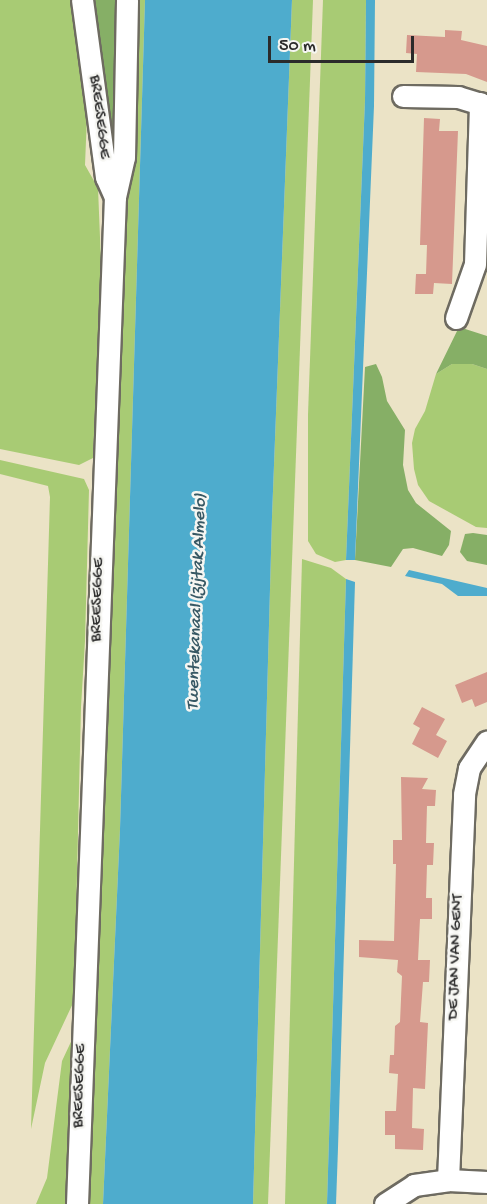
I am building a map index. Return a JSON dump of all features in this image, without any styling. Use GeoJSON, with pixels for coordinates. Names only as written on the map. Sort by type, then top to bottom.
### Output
{"type":"FeatureCollection","features":[{"type":"Feature","properties":{"kind":"street","name":"BREESEGGE"},"geometry":{"type":"LineString","coordinates":[[77,1204],[115,197],[105,177],[82,0]]}},
{"type":"Feature","properties":{"kind":"street"},"geometry":{"type":"LineString","coordinates":[[115,197],[124,157],[128,0]]}},
{"type":"Feature","properties":{"kind":"street"},"geometry":{"type":"LineString","coordinates":[[403,96],[458,97],[483,105],[481,251],[456,318]]}},
{"type":"Feature","properties":{"kind":"street","name":"DE JAN VAN GENT"},"geometry":{"type":"LineString","coordinates":[[448,1180],[464,794],[469,768],[487,741]]}},
{"type":"Feature","properties":{"kind":"street"},"geometry":{"type":"LineString","coordinates":[[385,1204],[414,1185],[448,1180],[487,1182]]}},
{"type":"Feature","properties":{"kind":"green space"},"geometry":{"type":"Polygon","coordinates":[[[0,0],[72,0],[87,116],[85,165],[98,188],[101,262],[93,458],[79,465],[0,449],[0,0]]]}},
{"type":"Feature","properties":{"kind":"green space"},"geometry":{"type":"Polygon","coordinates":[[[91,0],[117,0],[114,153],[100,62],[91,0]]]}},
{"type":"Feature","properties":{"kind":"green space"},"geometry":{"type":"Polygon","coordinates":[[[131,0],[145,0],[120,829],[103,1204],[86,1204],[125,203],[133,167],[131,0]]]}},
{"type":"Feature","properties":{"kind":"green space"},"geometry":{"type":"Polygon","coordinates":[[[292,0],[313,0],[268,1204],[253,1204],[272,517],[292,0]]]}},
{"type":"Feature","properties":{"kind":"green space"},"geometry":{"type":"Polygon","coordinates":[[[323,0],[366,0],[365,100],[346,560],[335,562],[316,554],[308,541],[308,415],[323,0]]]}},
{"type":"Feature","properties":{"kind":"green space"},"geometry":{"type":"Polygon","coordinates":[[[459,327],[487,336],[487,369],[472,364],[452,364],[436,374],[459,327]]]}},
{"type":"Feature","properties":{"kind":"green space"},"geometry":{"type":"Polygon","coordinates":[[[376,364],[382,377],[387,401],[405,430],[403,465],[408,490],[416,503],[451,531],[449,545],[442,556],[413,548],[403,549],[391,567],[355,560],[365,367],[376,364]]]}},
{"type":"Feature","properties":{"kind":"green space"},"geometry":{"type":"Polygon","coordinates":[[[452,364],[472,364],[487,369],[487,528],[476,527],[429,501],[418,485],[414,469],[412,443],[415,429],[425,411],[436,374],[452,364]]]}},
{"type":"Feature","properties":{"kind":"green space"},"geometry":{"type":"Polygon","coordinates":[[[0,460],[84,479],[89,490],[74,1001],[45,1063],[31,1129],[50,497],[48,486],[0,474],[0,460]]]}},
{"type":"Feature","properties":{"kind":"green space"},"geometry":{"type":"Polygon","coordinates":[[[465,534],[487,535],[487,565],[467,561],[460,552],[465,534]]]}},
{"type":"Feature","properties":{"kind":"green space"},"geometry":{"type":"Polygon","coordinates":[[[302,559],[331,568],[346,579],[327,1204],[285,1204],[302,559]]]}},
{"type":"Feature","properties":{"kind":"green space"},"geometry":{"type":"Polygon","coordinates":[[[76,1031],[70,1204],[36,1204],[47,1178],[62,1061],[76,1031]]]}},
{"type":"Feature","properties":{"kind":"water","name":"Twentekanaal (zijtak Almelo)"},"geometry":{"type":"Polygon","coordinates":[[[145,0],[292,0],[272,517],[253,1204],[103,1204],[120,829],[145,0]]]}},
{"type":"Feature","properties":{"kind":"water"},"geometry":{"type":"Polygon","coordinates":[[[366,0],[375,0],[374,106],[355,560],[346,560],[365,100],[366,0]]]}},
{"type":"Feature","properties":{"kind":"water"},"geometry":{"type":"Polygon","coordinates":[[[409,570],[487,588],[487,596],[458,596],[442,584],[405,576],[409,570]]]}},
{"type":"Feature","properties":{"kind":"water"},"geometry":{"type":"Polygon","coordinates":[[[346,579],[355,582],[338,1148],[336,1204],[327,1204],[346,579]]]}},
{"type":"Feature","properties":{"kind":"building"},"geometry":{"type":"Polygon","coordinates":[[[445,30],[462,31],[461,40],[487,46],[487,82],[466,74],[416,72],[417,54],[406,53],[407,35],[445,37],[445,30]]]}},
{"type":"Feature","properties":{"kind":"building"},"geometry":{"type":"Polygon","coordinates":[[[424,118],[440,119],[439,131],[458,131],[452,284],[434,283],[433,294],[415,294],[416,274],[426,274],[427,245],[420,245],[424,118]]]}},
{"type":"Feature","properties":{"kind":"building"},"geometry":{"type":"Polygon","coordinates":[[[487,672],[487,702],[475,707],[472,699],[462,703],[455,685],[487,672]]]}},
{"type":"Feature","properties":{"kind":"building"},"geometry":{"type":"Polygon","coordinates":[[[422,707],[445,719],[436,735],[447,741],[438,758],[412,744],[420,728],[413,724],[422,707]]]}},
{"type":"Feature","properties":{"kind":"building"},"geometry":{"type":"Polygon","coordinates":[[[401,777],[428,778],[422,789],[436,790],[435,806],[427,806],[426,843],[434,843],[433,865],[427,865],[426,898],[432,898],[432,919],[420,919],[418,960],[430,960],[429,982],[423,982],[420,1022],[428,1023],[425,1089],[413,1088],[412,1128],[424,1129],[423,1150],[395,1149],[395,1135],[385,1135],[385,1111],[396,1111],[398,1074],[389,1073],[390,1055],[394,1055],[395,1026],[400,1022],[402,976],[397,972],[398,960],[359,957],[359,940],[394,941],[396,864],[393,864],[393,840],[402,840],[401,777]]]}}]}
